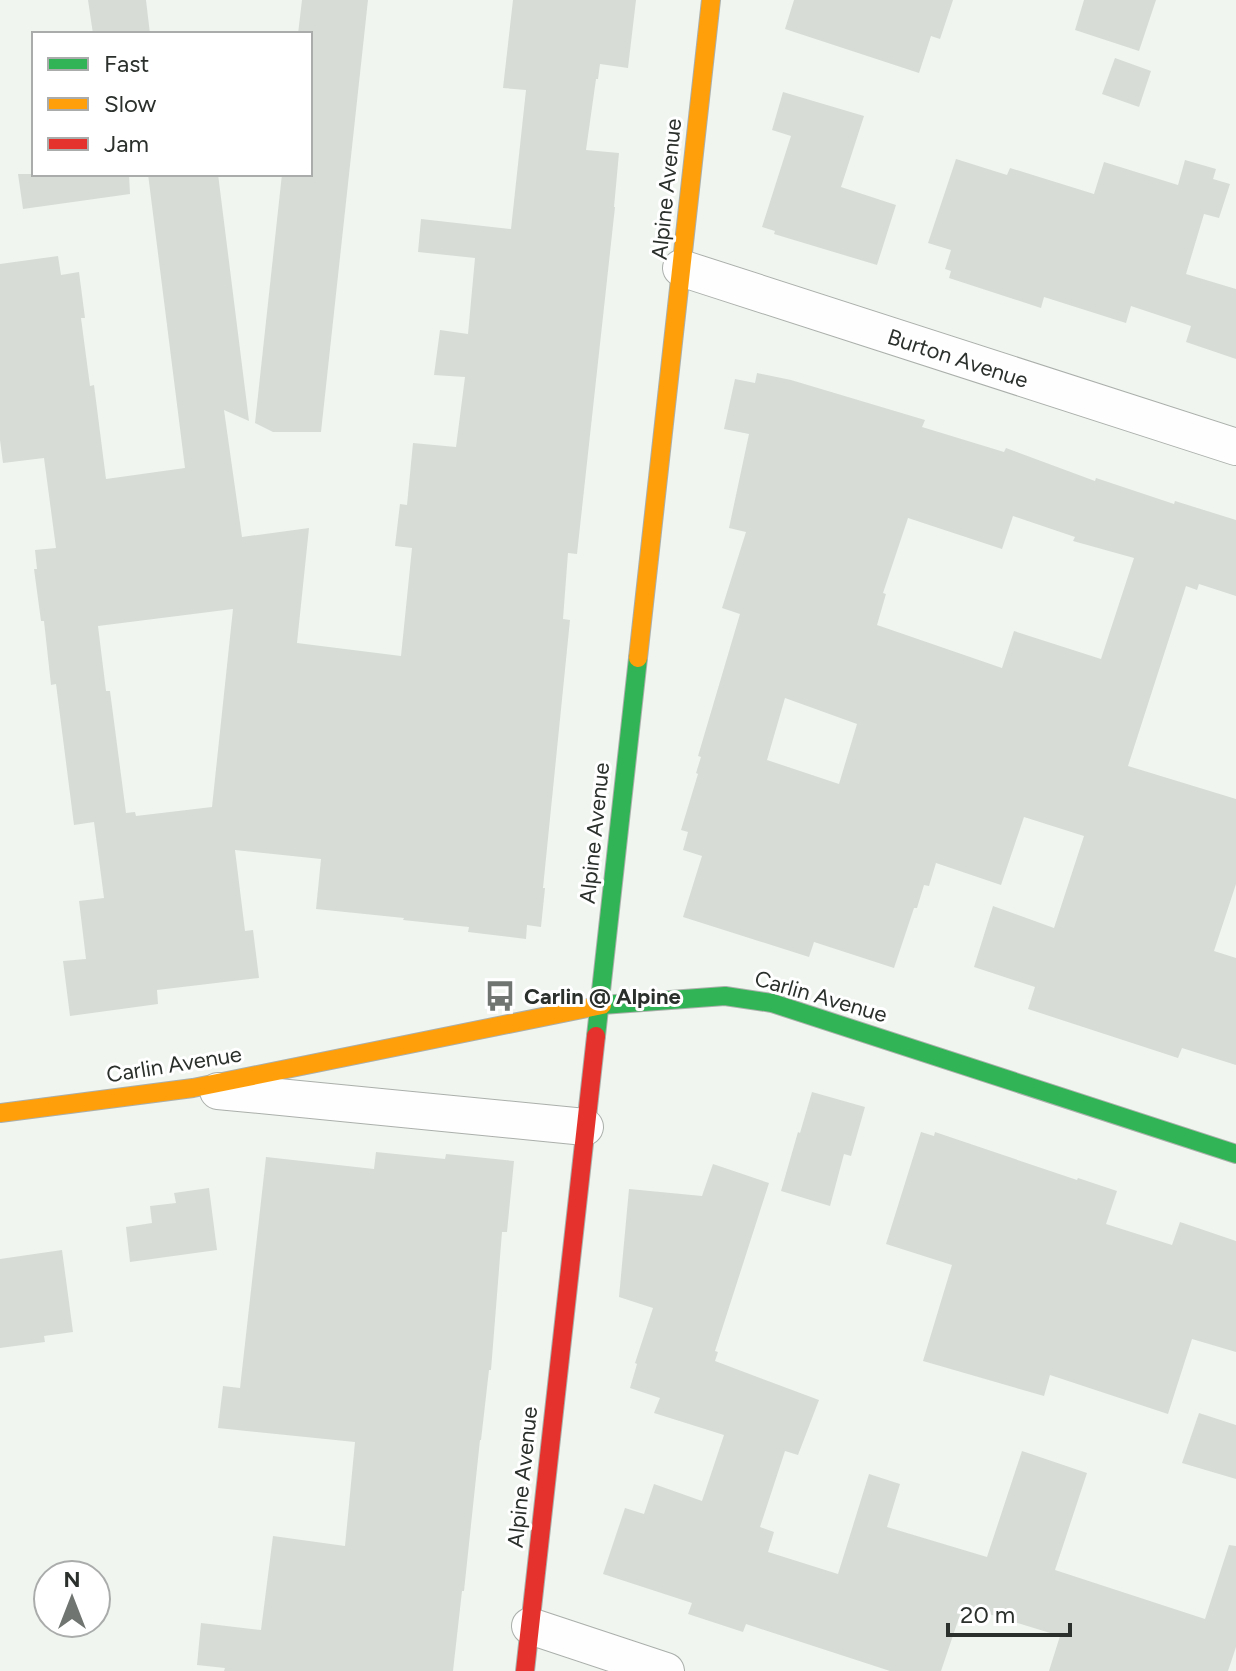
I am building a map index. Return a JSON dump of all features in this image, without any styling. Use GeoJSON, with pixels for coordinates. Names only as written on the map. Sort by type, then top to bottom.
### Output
{"type":"FeatureCollection","features":[{"type":"Feature","properties":{"kind":"street","name":"Alpine Avenue"},"geometry":{"type":"LineString","coordinates":[[525,1671],[711,0]]}},
{"type":"Feature","properties":{"kind":"street","name":"Burton Avenue"},"geometry":{"type":"LineString","coordinates":[[681,268],[1236,447]]}},
{"type":"Feature","properties":{"kind":"street","name":"Carlin Avenue"},"geometry":{"type":"LineString","coordinates":[[0,1113],[193,1088],[599,1005],[725,996],[772,1003],[1236,1154]]}},
{"type":"Feature","properties":{"kind":"street"},"geometry":{"type":"LineString","coordinates":[[193,1088],[585,1127]]}},
{"type":"Feature","properties":{"kind":"street"},"geometry":{"type":"LineString","coordinates":[[530,1626],[666,1671]]}},
{"type":"Feature","properties":{"kind":"building"},"geometry":{"type":"Polygon","coordinates":[[[88,0],[146,0],[150,32],[93,32],[88,0]]]}},
{"type":"Feature","properties":{"kind":"building"},"geometry":{"type":"Polygon","coordinates":[[[302,0],[368,0],[321,432],[273,432],[255,423],[282,176],[312,176],[312,32],[298,32],[302,0]]]}},
{"type":"Feature","properties":{"kind":"building"},"geometry":{"type":"Polygon","coordinates":[[[513,0],[636,0],[628,68],[600,64],[586,150],[619,153],[577,554],[568,553],[563,619],[570,620],[541,927],[527,925],[526,939],[468,932],[469,927],[316,909],[321,859],[235,850],[245,931],[253,930],[259,978],[157,990],[158,1004],[70,1016],[63,961],[86,959],[79,901],[104,898],[94,822],[74,825],[56,684],[51,685],[44,621],[41,621],[34,569],[37,569],[35,550],[56,548],[44,458],[3,463],[0,440],[0,264],[58,256],[61,275],[79,272],[85,318],[81,318],[90,386],[94,385],[106,479],[185,468],[148,176],[218,176],[249,421],[224,410],[242,537],[309,528],[297,643],[401,656],[412,548],[395,546],[400,504],[407,505],[413,443],[456,447],[465,377],[434,375],[440,330],[468,334],[475,258],[418,252],[421,219],[511,229],[526,90],[503,88],[513,0]],[[233,609],[98,626],[126,813],[135,812],[136,816],[212,807],[233,609]]]}},
{"type":"Feature","properties":{"kind":"building"},"geometry":{"type":"Polygon","coordinates":[[[794,0],[953,0],[940,39],[931,36],[919,73],[785,29],[794,0]]]}},
{"type":"Feature","properties":{"kind":"building"},"geometry":{"type":"Polygon","coordinates":[[[1084,0],[1156,0],[1139,51],[1075,30],[1084,0]]]}},
{"type":"Feature","properties":{"kind":"building"},"geometry":{"type":"Polygon","coordinates":[[[1115,58],[1151,71],[1139,107],[1102,94],[1115,58]]]}},
{"type":"Feature","properties":{"kind":"building"},"geometry":{"type":"Polygon","coordinates":[[[783,92],[864,116],[841,187],[896,205],[877,265],[774,234],[775,231],[762,227],[791,136],[772,130],[783,92]]]}},
{"type":"Feature","properties":{"kind":"building"},"geometry":{"type":"Polygon","coordinates":[[[956,159],[1007,175],[1010,168],[1094,194],[1104,162],[1178,185],[1185,160],[1216,169],[1213,179],[1230,184],[1219,218],[1204,214],[1186,274],[1236,289],[1236,359],[1186,342],[1191,326],[1131,306],[1126,323],[1044,297],[1041,308],[949,278],[951,271],[945,269],[951,250],[928,243],[956,159]]]}},
{"type":"Feature","properties":{"kind":"building"},"geometry":{"type":"Polygon","coordinates":[[[18,174],[129,176],[130,194],[23,209],[18,174]]]}},
{"type":"Feature","properties":{"kind":"building"},"geometry":{"type":"Polygon","coordinates":[[[757,373],[791,380],[925,420],[922,427],[1004,452],[1006,448],[1095,481],[1096,478],[1174,504],[1175,501],[1236,520],[1236,596],[1199,584],[1197,590],[1186,586],[1128,766],[1236,799],[1236,884],[1214,951],[1236,958],[1236,1065],[1182,1048],[1178,1058],[1028,1009],[1035,987],[974,967],[993,906],[1054,928],[1084,836],[1024,817],[1001,885],[936,863],[929,886],[924,885],[917,908],[914,908],[894,968],[814,942],[809,957],[683,917],[702,856],[683,850],[688,832],[681,830],[698,774],[701,757],[698,756],[740,614],[722,608],[746,532],[729,528],[749,434],[724,429],[735,379],[755,383],[757,373]],[[1013,516],[1002,549],[908,518],[883,593],[886,594],[877,625],[1002,668],[1014,631],[1101,659],[1134,558],[1073,541],[1075,537],[1013,516]],[[785,698],[767,760],[839,784],[857,724],[785,698]]]}},
{"type":"Feature","properties":{"kind":"building"},"geometry":{"type":"Polygon","coordinates":[[[812,1092],[865,1107],[851,1156],[844,1154],[830,1206],[781,1191],[812,1092]]]}},
{"type":"Feature","properties":{"kind":"building"},"geometry":{"type":"Polygon","coordinates":[[[921,1132],[934,1136],[935,1132],[1117,1191],[1106,1224],[1172,1245],[1180,1222],[1236,1241],[1236,1352],[1192,1339],[1168,1414],[1050,1375],[1044,1396],[923,1361],[952,1265],[886,1244],[921,1132]]]}},
{"type":"Feature","properties":{"kind":"building"},"geometry":{"type":"Polygon","coordinates":[[[376,1152],[445,1159],[446,1154],[514,1161],[507,1232],[502,1232],[491,1370],[453,1671],[224,1671],[225,1668],[197,1665],[201,1623],[261,1630],[273,1536],[345,1546],[355,1442],[218,1428],[223,1386],[240,1388],[266,1157],[374,1169],[376,1152]]]}},
{"type":"Feature","properties":{"kind":"building"},"geometry":{"type":"Polygon","coordinates":[[[713,1164],[769,1183],[715,1351],[718,1352],[715,1361],[819,1400],[798,1455],[785,1451],[760,1527],[774,1532],[768,1552],[838,1574],[869,1474],[900,1484],[887,1527],[987,1557],[1022,1451],[1087,1473],[1055,1570],[1205,1619],[1229,1545],[1236,1546],[1236,1647],[1228,1671],[1049,1671],[1060,1636],[963,1606],[941,1671],[890,1671],[746,1624],[743,1632],[688,1614],[692,1603],[603,1574],[625,1508],[644,1514],[654,1484],[702,1501],[724,1435],[654,1413],[660,1398],[630,1388],[653,1308],[619,1297],[629,1189],[702,1196],[713,1164]]]}},
{"type":"Feature","properties":{"kind":"building"},"geometry":{"type":"Polygon","coordinates":[[[209,1188],[217,1250],[130,1262],[126,1227],[152,1223],[150,1206],[176,1203],[174,1193],[209,1188]]]}},
{"type":"Feature","properties":{"kind":"building"},"geometry":{"type":"Polygon","coordinates":[[[62,1250],[73,1332],[44,1336],[45,1342],[0,1348],[0,1259],[62,1250]]]}},
{"type":"Feature","properties":{"kind":"building"},"geometry":{"type":"Polygon","coordinates":[[[1199,1413],[1236,1425],[1236,1479],[1182,1463],[1199,1413]]]}},
{"type":"Feature","properties":{"kind":"traffic: fast"},"geometry":{"type":"LineString","coordinates":[[596,1036],[638,658]]}},
{"type":"Feature","properties":{"kind":"traffic: fast"},"geometry":{"type":"LineString","coordinates":[[602,1005],[725,996],[772,1003],[1236,1154]]}},
{"type":"Feature","properties":{"kind":"traffic: slow"},"geometry":{"type":"LineString","coordinates":[[638,658],[711,0]]}},
{"type":"Feature","properties":{"kind":"traffic: slow"},"geometry":{"type":"LineString","coordinates":[[0,1113],[193,1088],[602,1005]]}},
{"type":"Feature","properties":{"kind":"traffic: jam"},"geometry":{"type":"LineString","coordinates":[[525,1671],[596,1036]]}},
{"type":"Feature","properties":{"kind":"place","name":"Carlin @ Alpine"},"geometry":{"type":"Point","coordinates":[500,996]}}]}
